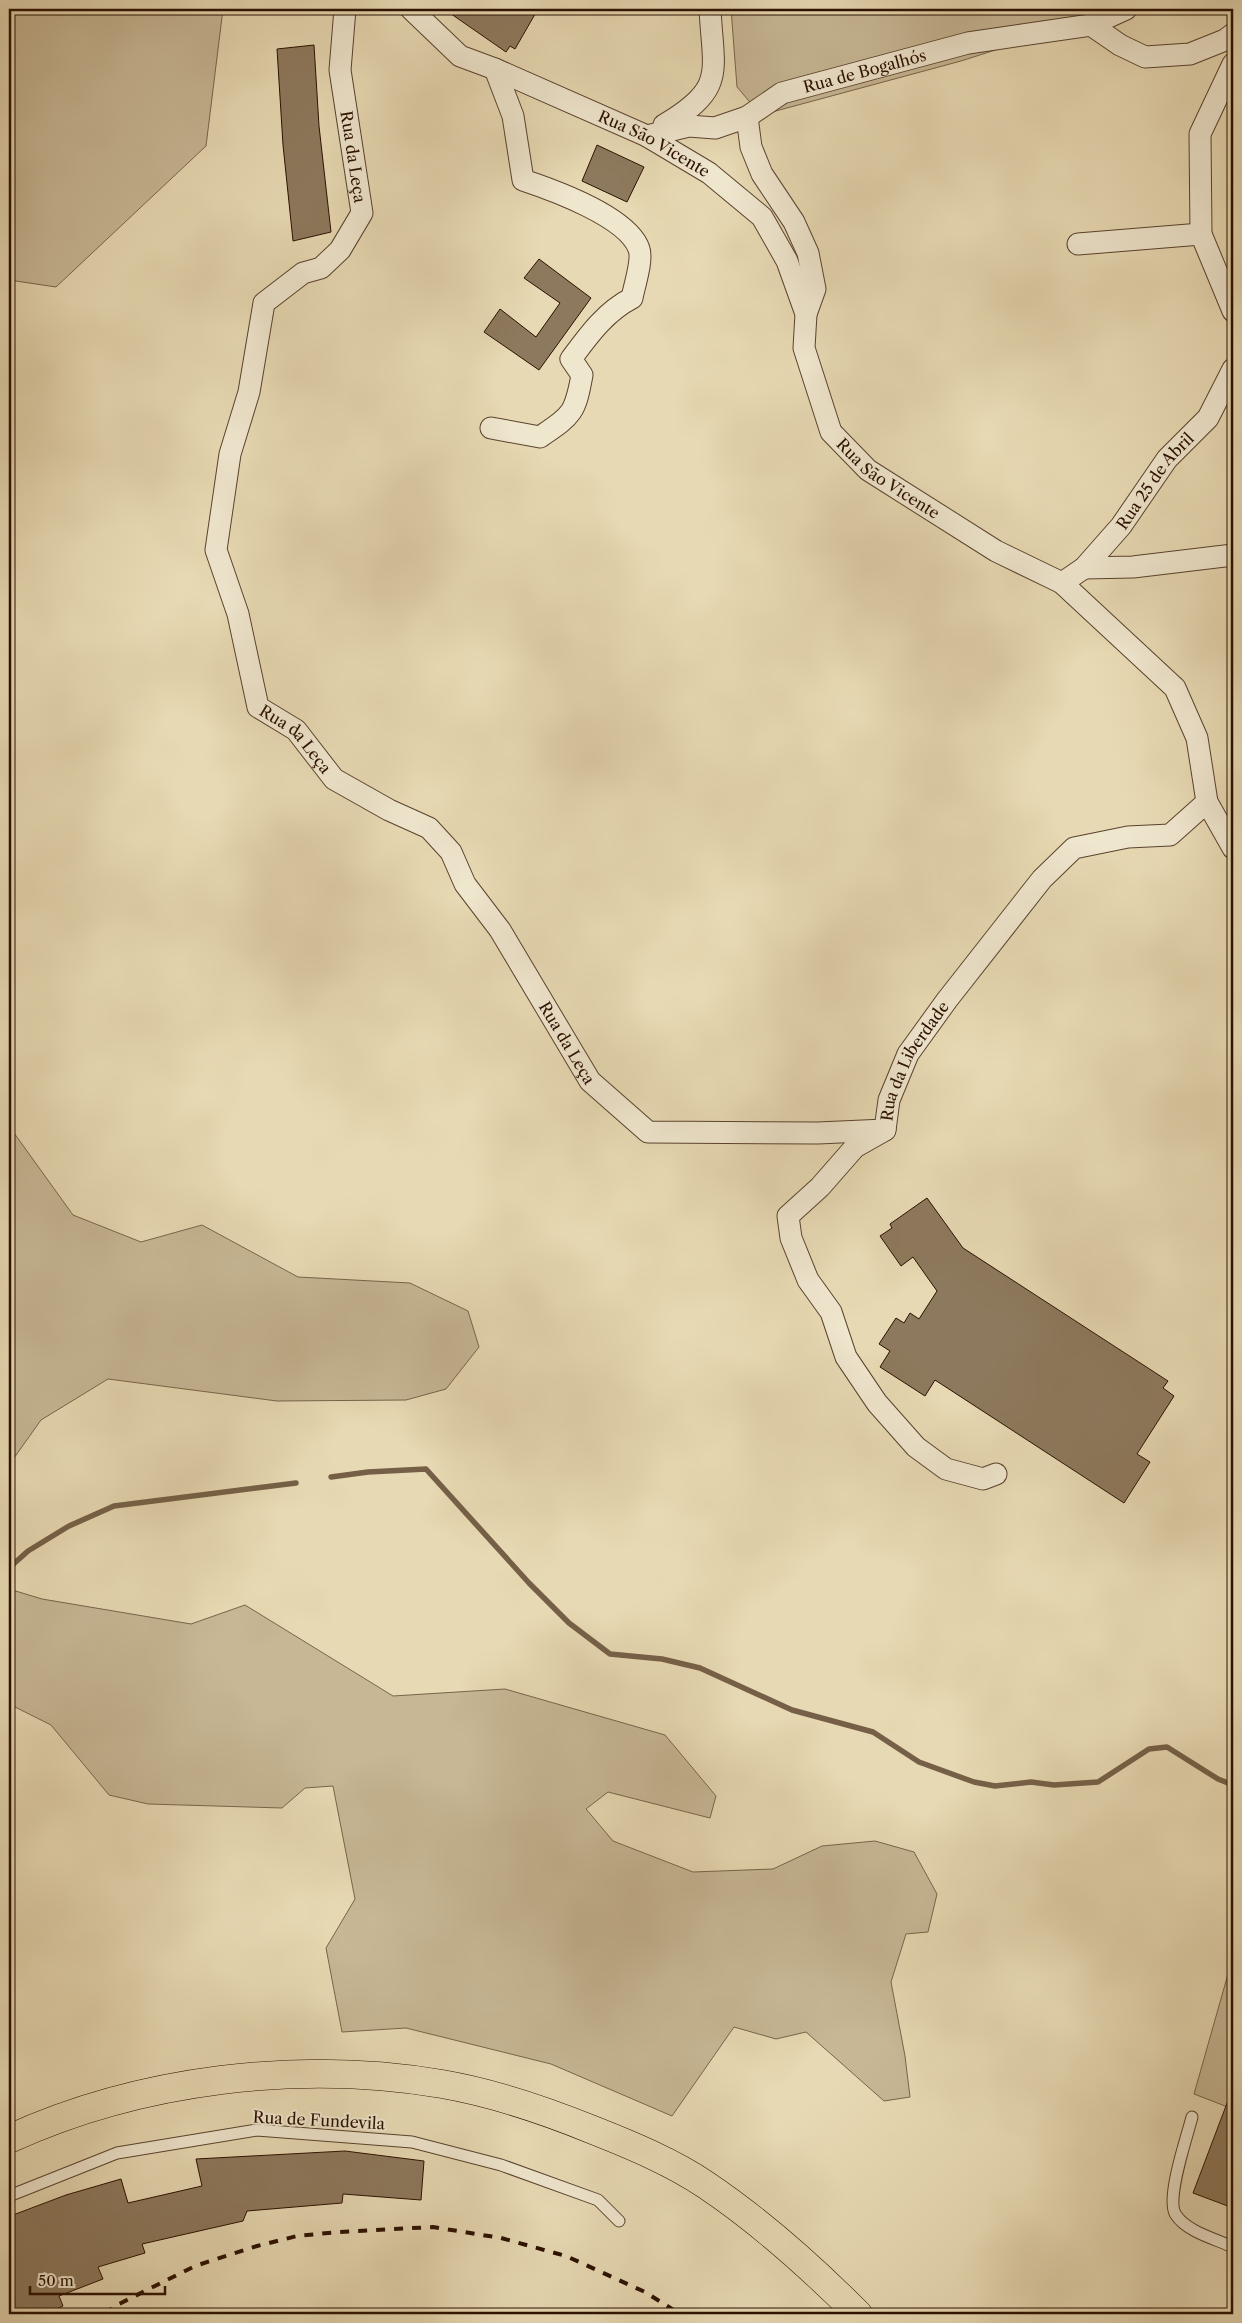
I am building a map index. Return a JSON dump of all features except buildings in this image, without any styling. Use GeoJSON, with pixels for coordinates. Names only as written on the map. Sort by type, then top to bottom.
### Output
{"type":"FeatureCollection","features":[{"type":"Feature","properties":{"kind":"main road"},"geometry":{"type":"LineString","coordinates":[[11,2134],[86,2109],[156,2092],[223,2080],[302,2075],[363,2075],[442,2084],[499,2097],[552,2113],[631,2145],[704,2184],[776,2237],[858,2314]]}},
{"type":"Feature","properties":{"kind":"street","name":"Rua da Leça"},"geometry":{"type":"LineString","coordinates":[[345,9],[340,70],[362,213],[340,250],[321,268],[303,272],[264,303],[249,392],[230,454],[216,550],[238,614],[258,707],[296,730],[334,779],[389,810],[429,828],[451,852],[465,884],[500,930],[590,1081],[648,1132],[818,1133],[885,1130]]}},
{"type":"Feature","properties":{"kind":"street","name":"Rua São Vicente"},"geometry":{"type":"LineString","coordinates":[[411,9],[460,56],[495,69],[647,136],[709,173],[762,217],[787,262],[806,314],[804,348],[831,432],[868,470],[996,552],[1062,583],[1175,688],[1197,738],[1207,802]]}},
{"type":"Feature","properties":{"kind":"street"},"geometry":{"type":"LineString","coordinates":[[647,136],[688,112],[704,94],[713,78],[714,53],[710,9]]}},
{"type":"Feature","properties":{"kind":"street","name":"Rua de Bogalhós"},"geometry":{"type":"LineString","coordinates":[[647,136],[689,126],[716,128],[747,117],[782,93],[968,43],[1091,25],[1126,9]]}},
{"type":"Feature","properties":{"kind":"street"},"geometry":{"type":"LineString","coordinates":[[1091,25],[1120,45],[1145,57],[1190,54],[1225,40],[1233,34]]}},
{"type":"Feature","properties":{"kind":"street"},"geometry":{"type":"LineString","coordinates":[[1233,64],[1200,134],[1201,234],[1233,312]]}},
{"type":"Feature","properties":{"kind":"street"},"geometry":{"type":"LineString","coordinates":[[491,428],[540,437],[564,420],[577,404],[582,375],[571,360],[590,334],[616,306],[632,298],[640,251],[631,234],[593,209],[523,180],[513,116],[495,69]]}},
{"type":"Feature","properties":{"kind":"street"},"geometry":{"type":"LineString","coordinates":[[747,117],[751,146],[762,174],[794,222],[808,253],[815,289],[806,314]]}},
{"type":"Feature","properties":{"kind":"street"},"geometry":{"type":"LineString","coordinates":[[1078,244],[1201,234]]}},
{"type":"Feature","properties":{"kind":"street","name":"Rua 25 de Abril"},"geometry":{"type":"LineString","coordinates":[[1062,583],[1084,568],[1121,526],[1167,459],[1208,418],[1233,369]]}},
{"type":"Feature","properties":{"kind":"street"},"geometry":{"type":"LineString","coordinates":[[1084,568],[1133,566],[1233,555]]}},
{"type":"Feature","properties":{"kind":"street","name":"Rua da Liberdade"},"geometry":{"type":"LineString","coordinates":[[996,1474],[983,1479],[946,1468],[916,1447],[877,1403],[846,1357],[831,1312],[808,1280],[791,1238],[788,1216],[820,1187],[855,1147],[885,1130],[889,1100],[908,1054],[1042,879],[1074,848],[1128,837],[1170,835],[1207,802]]}},
{"type":"Feature","properties":{"kind":"street"},"geometry":{"type":"LineString","coordinates":[[1207,802],[1233,848]]}},
{"type":"Feature","properties":{"kind":"lane"},"geometry":{"type":"LineString","coordinates":[[1192,2117],[1171,2199],[1175,2215],[1188,2226],[1233,2247]]}},
{"type":"Feature","properties":{"kind":"lane","name":"Rua de Fundevila"},"geometry":{"type":"LineString","coordinates":[[9,2196],[117,2153],[257,2130],[412,2142],[501,2164],[598,2200],[619,2221]]}},
{"type":"Feature","properties":{"kind":"shaded area"},"geometry":{"type":"Polygon","coordinates":[[[9,9],[223,9],[206,146],[56,287],[9,280],[9,9]]]}},
{"type":"Feature","properties":{"kind":"shaded area"},"geometry":{"type":"Polygon","coordinates":[[[731,9],[1123,9],[961,61],[761,115],[737,87],[731,9]]]}},
{"type":"Feature","properties":{"kind":"shaded area"},"geometry":{"type":"Polygon","coordinates":[[[9,1126],[73,1215],[141,1242],[202,1225],[298,1277],[410,1283],[468,1311],[479,1347],[446,1389],[406,1400],[277,1401],[108,1379],[41,1420],[9,1465],[9,1126]]]}},
{"type":"Feature","properties":{"kind":"shaded area"},"geometry":{"type":"Polygon","coordinates":[[[9,1589],[42,1599],[191,1624],[245,1605],[393,1696],[505,1689],[665,1735],[716,1796],[710,1818],[608,1792],[586,1809],[613,1841],[693,1872],[773,1869],[822,1846],[875,1841],[914,1852],[937,1894],[928,1932],[906,1934],[891,1982],[905,2056],[910,2097],[884,2101],[806,2032],[776,2039],[734,2027],[672,2116],[551,2064],[406,2028],[342,2032],[326,1948],[355,1899],[333,1786],[305,1788],[282,1808],[148,1804],[109,1795],[51,1725],[9,1704],[9,1589]]]}},
{"type":"Feature","properties":{"kind":"shaded area"},"geometry":{"type":"Polygon","coordinates":[[[1230,1967],[1233,1968],[1233,2109],[1194,2094],[1230,1967]]]}},
{"type":"Feature","properties":{"kind":"waterway"},"geometry":{"type":"LineString","coordinates":[[331,1477],[368,1472],[426,1469],[529,1583],[569,1623],[610,1654],[662,1659],[700,1668],[792,1710],[873,1732],[919,1762],[974,1782],[995,1786],[1031,1782],[1054,1785],[1098,1782],[1149,1749],[1167,1747],[1218,1779],[1233,1785]]}},
{"type":"Feature","properties":{"kind":"waterway"},"geometry":{"type":"LineString","coordinates":[[9,1568],[28,1551],[69,1526],[114,1506],[296,1483]]}},
{"type":"Feature","properties":{"kind":"railway"},"geometry":{"type":"LineString","coordinates":[[105,2314],[115,2306],[195,2266],[257,2246],[297,2236],[433,2227],[501,2238],[566,2256],[645,2292],[680,2314]]}}]}
